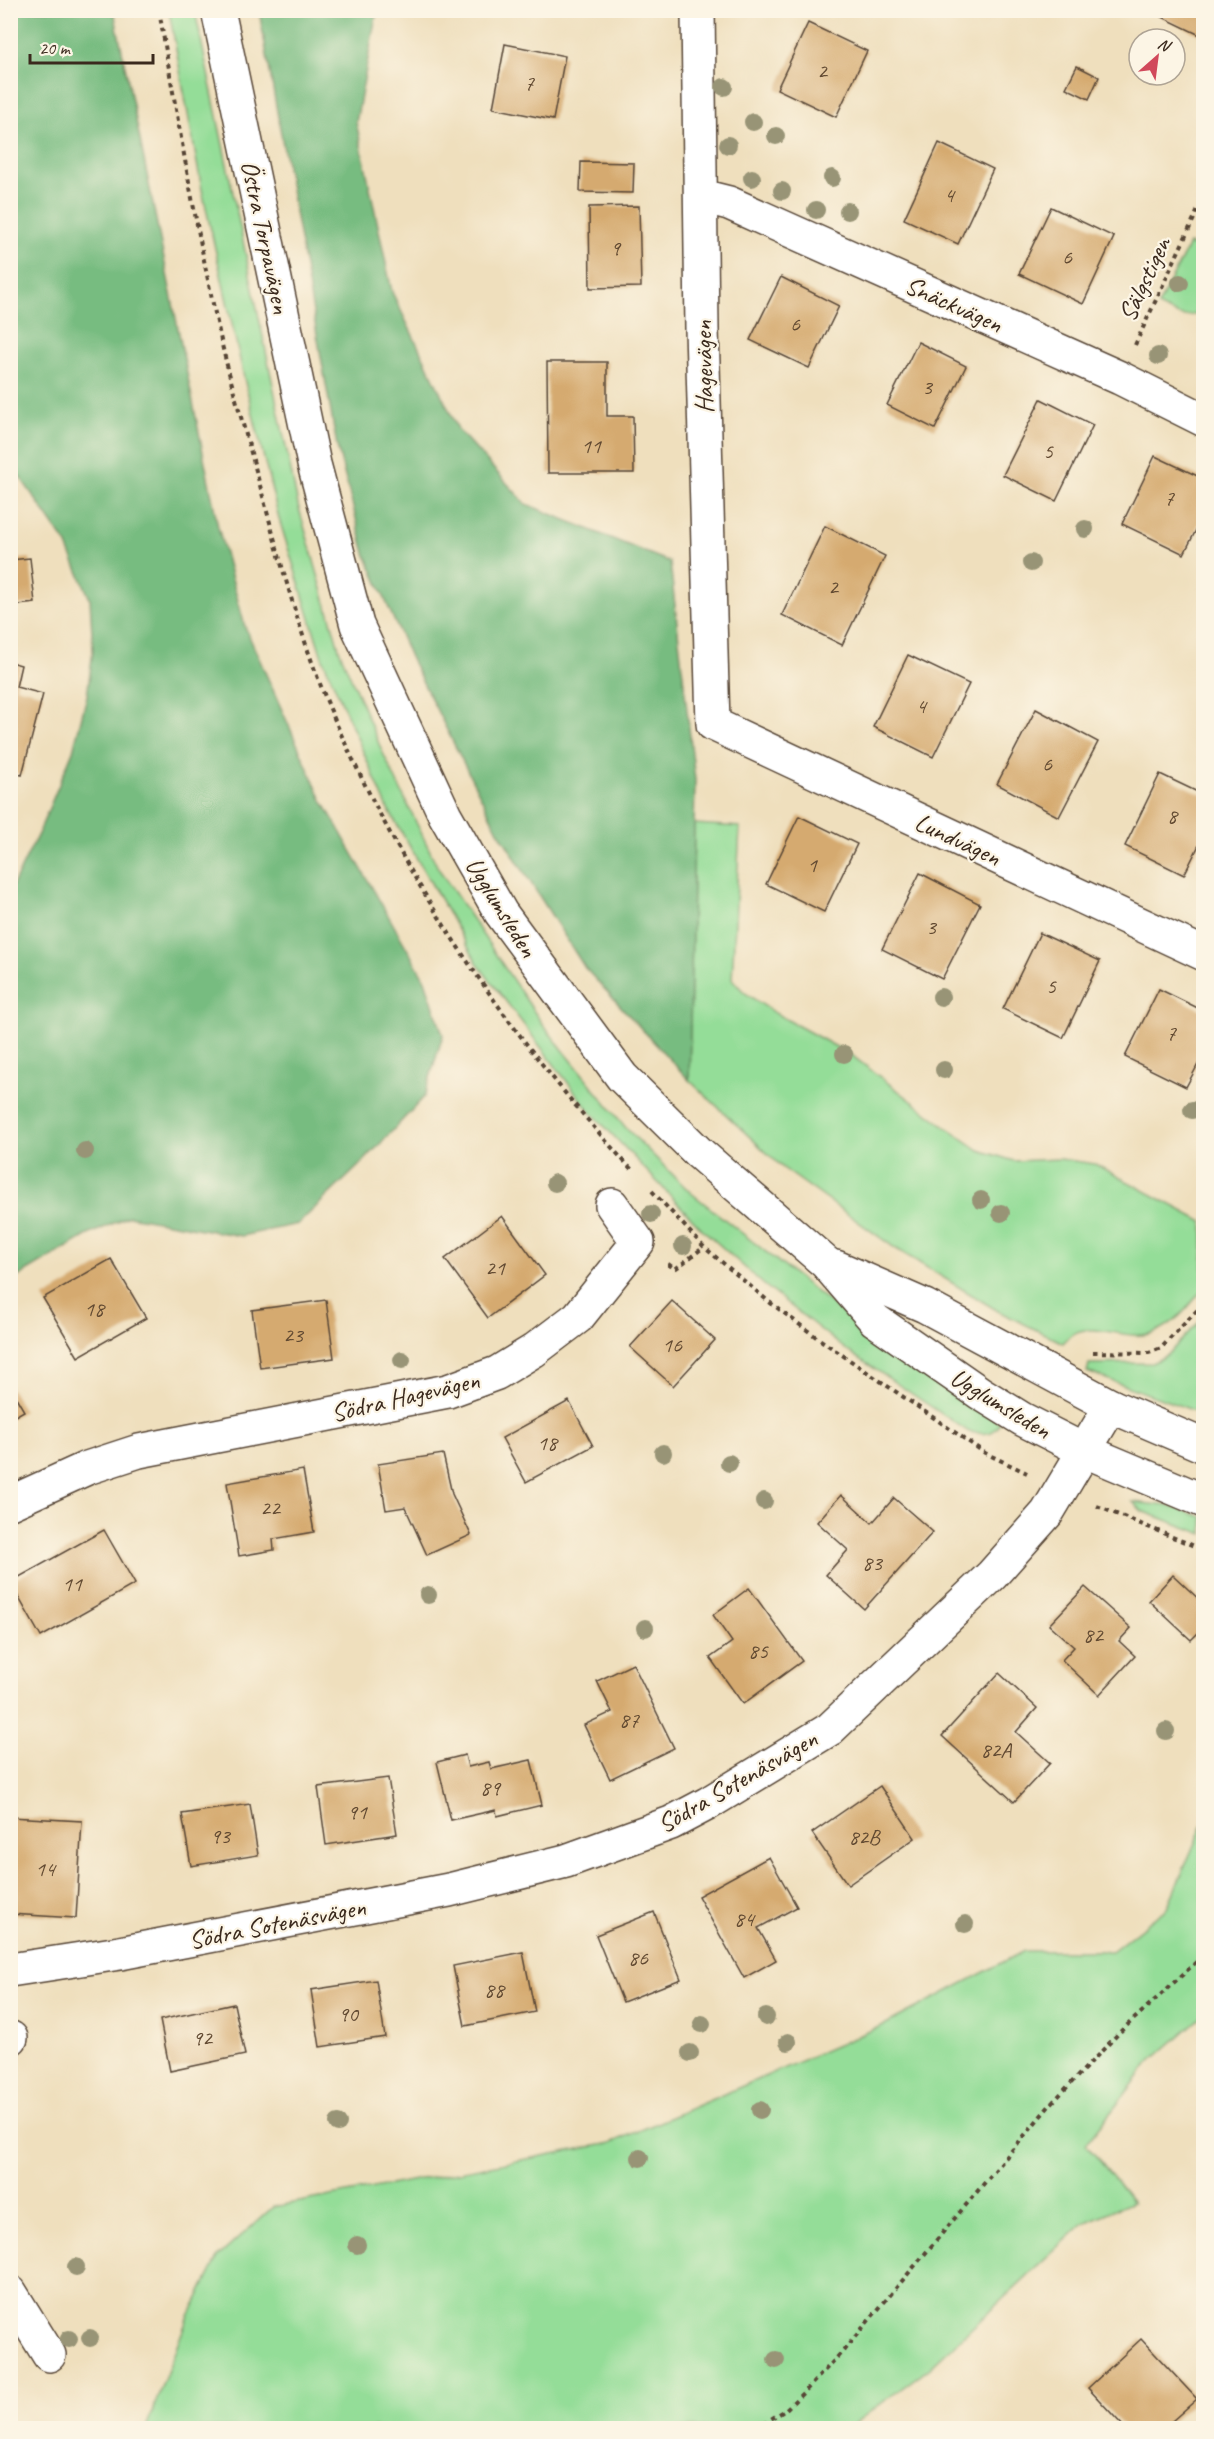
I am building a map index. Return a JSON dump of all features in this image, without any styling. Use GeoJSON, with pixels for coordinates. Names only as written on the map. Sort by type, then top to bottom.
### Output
{"type":"FeatureCollection","features":[{"type":"Feature","properties":{"kind":"street","name":"Östra Torpavägen"},"geometry":{"type":"LineString","coordinates":[[218,10],[314,464]]}},
{"type":"Feature","properties":{"kind":"street","name":"Hagevägen"},"geometry":{"type":"LineString","coordinates":[[698,10],[702,329],[713,724]]}},
{"type":"Feature","properties":{"kind":"street","name":"Snäckvägen"},"geometry":{"type":"LineString","coordinates":[[701,196],[729,203],[1120,378],[1203,420]]}},
{"type":"Feature","properties":{"kind":"street","name":"Ugglumsleden"},"geometry":{"type":"LineString","coordinates":[[314,464],[357,625],[445,815],[501,913],[622,1077],[698,1152],[826,1263],[875,1320],[980,1393],[1022,1419],[1085,1451],[1203,1501]]}},
{"type":"Feature","properties":{"kind":"street","name":"Lundvägen"},"geometry":{"type":"LineString","coordinates":[[713,724],[1203,954]]}},
{"type":"Feature","properties":{"kind":"street","name":"Södra Hagevägen"},"geometry":{"type":"LineString","coordinates":[[10,1503],[87,1468],[139,1451],[448,1391],[497,1373],[533,1351],[578,1317],[638,1242],[612,1204]]}},
{"type":"Feature","properties":{"kind":"street","name":"Ugglumsleden"},"geometry":{"type":"LineString","coordinates":[[826,1263],[925,1306],[1112,1406],[1203,1446]]}},
{"type":"Feature","properties":{"kind":"street","name":"Södra Sotenäsvägen"},"geometry":{"type":"LineString","coordinates":[[10,1970],[120,1953],[449,1890],[566,1861],[638,1836],[707,1804],[830,1729],[992,1575],[1047,1514],[1112,1406]]}},
{"type":"Feature","properties":{"kind":"street"},"geometry":{"type":"LineString","coordinates":[[10,2292],[49,2355]]}},
{"type":"Feature","properties":{"kind":"path","name":"Sälgstigen"},"geometry":{"type":"LineString","coordinates":[[1120,378],[1203,197]]}},
{"type":"Feature","properties":{"kind":"path"},"geometry":{"type":"LineString","coordinates":[[1092,1352],[1149,1353],[1161,1348],[1203,1303]]}},
{"type":"Feature","properties":{"kind":"path"},"geometry":{"type":"LineString","coordinates":[[1107,1510],[1203,1550]]}},
{"type":"Feature","properties":{"kind":"path"},"geometry":{"type":"LineString","coordinates":[[756,2428],[784,2410],[807,2390],[844,2350],[1050,2105],[1122,2030],[1203,1955]]}},
{"type":"Feature","properties":{"kind":"green space"},"geometry":{"type":"Polygon","coordinates":[[[11,10],[114,11],[218,527],[245,627],[322,800],[425,980],[443,1035],[424,1097],[364,1161],[298,1224],[241,1236],[129,1216],[86,1236],[11,1281],[11,889],[39,832],[73,751],[87,696],[93,650],[90,599],[66,543],[11,464],[11,10]]]}},
{"type":"Feature","properties":{"kind":"green space"},"geometry":{"type":"Polygon","coordinates":[[[169,11],[195,11],[298,505],[340,652],[382,751],[438,868],[543,1025],[626,1128],[690,1192],[871,1335],[1000,1423],[995,1430],[983,1433],[969,1432],[845,1349],[763,1284],[702,1229],[588,1109],[479,966],[388,809],[322,657],[279,519],[245,382],[202,190],[169,11]]]}},
{"type":"Feature","properties":{"kind":"green space"},"geometry":{"type":"Polygon","coordinates":[[[259,11],[377,11],[356,122],[392,292],[459,431],[526,504],[670,562],[695,780],[689,1080],[585,968],[498,831],[410,657],[365,553],[337,446],[259,11]]]}},
{"type":"Feature","properties":{"kind":"green space"},"geometry":{"type":"Polygon","coordinates":[[[1189,244],[1203,250],[1203,309],[1187,316],[1158,306],[1189,244]]]}},
{"type":"Feature","properties":{"kind":"green space"},"geometry":{"type":"Polygon","coordinates":[[[694,824],[740,827],[732,979],[744,992],[773,1012],[851,1055],[979,1150],[1014,1161],[1060,1159],[1095,1164],[1203,1222],[1203,1289],[1182,1314],[1163,1329],[1145,1335],[1091,1330],[1073,1334],[1063,1343],[998,1311],[895,1248],[783,1168],[689,1080],[694,824]]]}},
{"type":"Feature","properties":{"kind":"green space"},"geometry":{"type":"Polygon","coordinates":[[[1203,1318],[1203,1414],[1087,1372],[1089,1364],[1152,1363],[1167,1355],[1203,1318]]]}},
{"type":"Feature","properties":{"kind":"green space"},"geometry":{"type":"Polygon","coordinates":[[[1133,1502],[1169,1506],[1203,1517],[1203,1534],[1142,1511],[1133,1502]]]}},
{"type":"Feature","properties":{"kind":"green space"},"geometry":{"type":"Polygon","coordinates":[[[1203,1824],[1203,2015],[1150,2062],[1086,2144],[1133,2202],[1084,2223],[929,2368],[848,2428],[146,2428],[186,2322],[219,2256],[273,2207],[611,2143],[886,2024],[1024,1951],[1112,1951],[1167,1908],[1203,1824]]]}},
{"type":"Feature","properties":{"kind":"building"},"geometry":{"type":"Polygon","coordinates":[[[1160,10],[1204,10],[1204,37],[1187,27],[1158,15],[1160,10]]]}},
{"type":"Feature","properties":{"kind":"building"},"geometry":{"type":"Polygon","coordinates":[[[808,23],[867,51],[836,117],[777,89],[808,23]]]}},
{"type":"Feature","properties":{"kind":"building"},"geometry":{"type":"Polygon","coordinates":[[[505,44],[565,56],[553,120],[493,108],[505,44]]]}},
{"type":"Feature","properties":{"kind":"building"},"geometry":{"type":"Polygon","coordinates":[[[1077,66],[1099,77],[1089,99],[1066,88],[1077,66]]]}},
{"type":"Feature","properties":{"kind":"building"},"geometry":{"type":"Polygon","coordinates":[[[939,143],[993,169],[958,244],[904,219],[939,143]]]}},
{"type":"Feature","properties":{"kind":"building"},"geometry":{"type":"Polygon","coordinates":[[[581,162],[634,163],[633,193],[580,192],[581,162]]]}},
{"type":"Feature","properties":{"kind":"building"},"geometry":{"type":"Polygon","coordinates":[[[639,206],[641,287],[590,288],[589,207],[639,206]]]}},
{"type":"Feature","properties":{"kind":"building"},"geometry":{"type":"Polygon","coordinates":[[[1051,207],[1114,237],[1083,304],[1019,274],[1051,207]]]}},
{"type":"Feature","properties":{"kind":"building"},"geometry":{"type":"Polygon","coordinates":[[[781,277],[839,306],[809,368],[750,340],[781,277]]]}},
{"type":"Feature","properties":{"kind":"building"},"geometry":{"type":"Polygon","coordinates":[[[918,342],[966,366],[935,429],[887,405],[918,342]]]}},
{"type":"Feature","properties":{"kind":"building"},"geometry":{"type":"Polygon","coordinates":[[[547,362],[607,362],[607,416],[633,416],[634,473],[548,473],[547,362]]]}},
{"type":"Feature","properties":{"kind":"building"},"geometry":{"type":"Polygon","coordinates":[[[1041,399],[1093,425],[1056,501],[1003,475],[1041,399]]]}},
{"type":"Feature","properties":{"kind":"building"},"geometry":{"type":"Polygon","coordinates":[[[1155,456],[1204,479],[1204,514],[1184,554],[1122,524],[1155,456]]]}},
{"type":"Feature","properties":{"kind":"building"},"geometry":{"type":"Polygon","coordinates":[[[825,526],[885,556],[842,645],[782,615],[825,526]]]}},
{"type":"Feature","properties":{"kind":"building"},"geometry":{"type":"Polygon","coordinates":[[[30,558],[35,603],[10,606],[10,560],[30,558]]]}},
{"type":"Feature","properties":{"kind":"building"},"geometry":{"type":"Polygon","coordinates":[[[908,655],[969,684],[933,757],[873,727],[908,655]]]}},
{"type":"Feature","properties":{"kind":"building"},"geometry":{"type":"Polygon","coordinates":[[[10,662],[21,665],[16,687],[43,694],[22,775],[10,772],[10,662]]]}},
{"type":"Feature","properties":{"kind":"building"},"geometry":{"type":"Polygon","coordinates":[[[1036,709],[1098,742],[1059,817],[997,784],[1036,709]]]}},
{"type":"Feature","properties":{"kind":"building"},"geometry":{"type":"Polygon","coordinates":[[[1160,774],[1204,795],[1204,835],[1184,875],[1125,846],[1160,774]]]}},
{"type":"Feature","properties":{"kind":"building"},"geometry":{"type":"Polygon","coordinates":[[[799,816],[857,844],[824,912],[766,884],[799,816]]]}},
{"type":"Feature","properties":{"kind":"building"},"geometry":{"type":"Polygon","coordinates":[[[920,873],[980,904],[942,979],[882,949],[920,873]]]}},
{"type":"Feature","properties":{"kind":"building"},"geometry":{"type":"Polygon","coordinates":[[[1040,933],[1100,961],[1063,1038],[1003,1009],[1040,933]]]}},
{"type":"Feature","properties":{"kind":"building"},"geometry":{"type":"Polygon","coordinates":[[[1159,989],[1204,1011],[1204,1053],[1186,1087],[1125,1057],[1159,989]]]}},
{"type":"Feature","properties":{"kind":"building"},"geometry":{"type":"Polygon","coordinates":[[[502,1216],[545,1275],[488,1318],[445,1259],[502,1216]]]}},
{"type":"Feature","properties":{"kind":"building"},"geometry":{"type":"Polygon","coordinates":[[[111,1259],[146,1318],[78,1357],[43,1298],[111,1259]]]}},
{"type":"Feature","properties":{"kind":"building"},"geometry":{"type":"Polygon","coordinates":[[[326,1300],[334,1358],[260,1368],[252,1310],[326,1300]]]}},
{"type":"Feature","properties":{"kind":"building"},"geometry":{"type":"Polygon","coordinates":[[[672,1301],[715,1340],[673,1386],[630,1347],[672,1301]]]}},
{"type":"Feature","properties":{"kind":"building"},"geometry":{"type":"Polygon","coordinates":[[[10,1387],[24,1411],[10,1419],[10,1387]]]}},
{"type":"Feature","properties":{"kind":"building"},"geometry":{"type":"Polygon","coordinates":[[[569,1401],[593,1446],[526,1482],[502,1438],[569,1401]]]}},
{"type":"Feature","properties":{"kind":"building"},"geometry":{"type":"Polygon","coordinates":[[[443,1454],[452,1494],[471,1535],[427,1555],[405,1507],[386,1510],[378,1464],[443,1454]]]}},
{"type":"Feature","properties":{"kind":"building"},"geometry":{"type":"Polygon","coordinates":[[[303,1470],[314,1532],[273,1539],[274,1550],[239,1556],[227,1483],[303,1470]]]}},
{"type":"Feature","properties":{"kind":"building"},"geometry":{"type":"Polygon","coordinates":[[[841,1495],[872,1523],[894,1498],[933,1532],[864,1609],[826,1575],[848,1550],[817,1522],[841,1495]]]}},
{"type":"Feature","properties":{"kind":"building"},"geometry":{"type":"Polygon","coordinates":[[[104,1530],[135,1584],[41,1637],[10,1582],[104,1530]]]}},
{"type":"Feature","properties":{"kind":"building"},"geometry":{"type":"Polygon","coordinates":[[[1173,1575],[1204,1604],[1204,1627],[1191,1640],[1149,1601],[1173,1575]]]}},
{"type":"Feature","properties":{"kind":"building"},"geometry":{"type":"Polygon","coordinates":[[[1085,1587],[1131,1628],[1119,1641],[1135,1656],[1099,1695],[1062,1660],[1074,1647],[1049,1625],[1085,1587]]]}},
{"type":"Feature","properties":{"kind":"building"},"geometry":{"type":"Polygon","coordinates":[[[749,1588],[802,1661],[743,1704],[710,1658],[732,1642],[713,1615],[749,1588]]]}},
{"type":"Feature","properties":{"kind":"building"},"geometry":{"type":"Polygon","coordinates":[[[633,1664],[674,1748],[610,1779],[584,1725],[612,1712],[597,1681],[633,1664]]]}},
{"type":"Feature","properties":{"kind":"building"},"geometry":{"type":"Polygon","coordinates":[[[999,1673],[1037,1708],[1016,1732],[1050,1763],[1014,1802],[942,1736],[999,1673]]]}},
{"type":"Feature","properties":{"kind":"building"},"geometry":{"type":"Polygon","coordinates":[[[465,1755],[468,1767],[489,1762],[491,1769],[531,1760],[542,1805],[497,1816],[496,1810],[451,1820],[437,1762],[465,1755]]]}},
{"type":"Feature","properties":{"kind":"building"},"geometry":{"type":"Polygon","coordinates":[[[388,1778],[397,1834],[326,1845],[318,1787],[388,1778]]]}},
{"type":"Feature","properties":{"kind":"building"},"geometry":{"type":"Polygon","coordinates":[[[880,1786],[915,1838],[848,1885],[812,1833],[880,1786]]]}},
{"type":"Feature","properties":{"kind":"building"},"geometry":{"type":"Polygon","coordinates":[[[250,1804],[258,1855],[191,1866],[182,1814],[250,1804]]]}},
{"type":"Feature","properties":{"kind":"building"},"geometry":{"type":"Polygon","coordinates":[[[10,1817],[82,1821],[76,1918],[10,1914],[10,1817]]]}},
{"type":"Feature","properties":{"kind":"building"},"geometry":{"type":"Polygon","coordinates":[[[769,1857],[797,1907],[758,1928],[776,1960],[744,1978],[698,1896],[769,1857]]]}},
{"type":"Feature","properties":{"kind":"building"},"geometry":{"type":"Polygon","coordinates":[[[654,1912],[681,1979],[623,2002],[596,1935],[654,1912]]]}},
{"type":"Feature","properties":{"kind":"building"},"geometry":{"type":"Polygon","coordinates":[[[523,1952],[535,2012],[465,2026],[453,1966],[523,1952]]]}},
{"type":"Feature","properties":{"kind":"building"},"geometry":{"type":"Polygon","coordinates":[[[376,1980],[385,2037],[320,2047],[311,1990],[376,1980]]]}},
{"type":"Feature","properties":{"kind":"building"},"geometry":{"type":"Polygon","coordinates":[[[234,2004],[245,2055],[170,2071],[160,2020],[234,2004]]]}},
{"type":"Feature","properties":{"kind":"building"},"geometry":{"type":"Polygon","coordinates":[[[1141,2339],[1197,2399],[1164,2428],[1125,2428],[1088,2388],[1141,2339]]]}}]}
